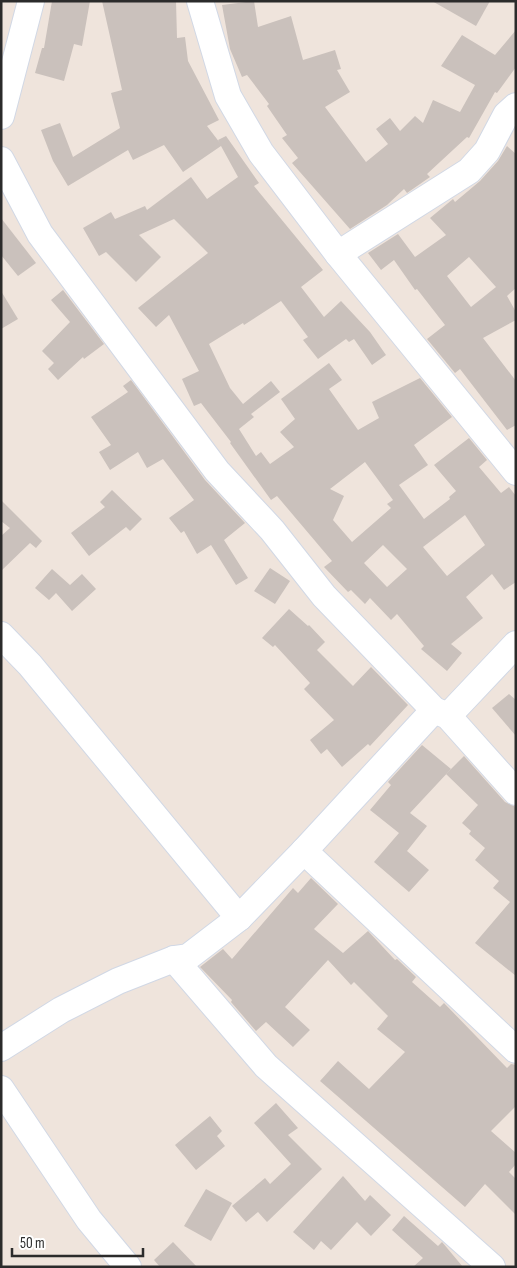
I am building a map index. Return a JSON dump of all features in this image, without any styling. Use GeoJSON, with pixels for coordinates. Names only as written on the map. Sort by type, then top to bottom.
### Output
{"type":"FeatureCollection","features":[{"type":"Feature","properties":{"kind":"street"},"geometry":{"type":"LineString","coordinates":[[1,116],[31,1]]}},
{"type":"Feature","properties":{"kind":"street"},"geometry":{"type":"LineString","coordinates":[[200,1],[228,96],[262,153],[338,254],[516,472]]}},
{"type":"Feature","properties":{"kind":"street"},"geometry":{"type":"LineString","coordinates":[[338,254],[469,171],[487,151],[513,113]]}},
{"type":"Feature","properties":{"kind":"street"},"geometry":{"type":"LineString","coordinates":[[1,160],[40,234],[217,471],[272,530],[324,596],[441,713],[516,792]]}},
{"type":"Feature","properties":{"kind":"street"},"geometry":{"type":"LineString","coordinates":[[1,635],[30,665],[239,918]]}},
{"type":"Feature","properties":{"kind":"street"},"geometry":{"type":"LineString","coordinates":[[1,1048],[61,1010],[118,981],[174,959],[188,957],[239,918],[441,713],[516,644]]}},
{"type":"Feature","properties":{"kind":"street"},"geometry":{"type":"LineString","coordinates":[[304,851],[516,1050]]}},
{"type":"Feature","properties":{"kind":"street"},"geometry":{"type":"LineString","coordinates":[[174,959],[266,1066],[492,1267]]}},
{"type":"Feature","properties":{"kind":"street"},"geometry":{"type":"LineString","coordinates":[[1,1089],[89,1220],[128,1267]]}},
{"type":"Feature","properties":{"kind":"building"},"geometry":{"type":"Polygon","coordinates":[[[52,1],[90,1],[82,46],[74,44],[64,81],[35,73],[42,48],[44,48],[52,1]]]}},
{"type":"Feature","properties":{"kind":"building"},"geometry":{"type":"Polygon","coordinates":[[[102,1],[176,1],[177,38],[185,37],[188,61],[219,120],[207,126],[220,143],[218,140],[226,136],[259,183],[254,186],[323,270],[301,287],[324,317],[341,301],[370,332],[386,355],[372,365],[354,339],[349,342],[346,339],[318,359],[303,340],[308,337],[281,301],[244,325],[243,323],[209,344],[230,388],[243,404],[271,381],[280,392],[251,414],[254,417],[239,429],[256,456],[261,452],[270,464],[294,447],[280,432],[295,419],[281,399],[329,363],[342,380],[329,389],[358,430],[379,418],[372,402],[420,378],[452,417],[414,445],[428,465],[399,485],[424,519],[450,499],[449,497],[456,491],[434,465],[469,438],[487,460],[479,467],[501,493],[509,487],[516,496],[516,582],[504,590],[492,574],[466,597],[483,618],[451,644],[462,653],[447,671],[421,649],[424,646],[397,614],[391,620],[370,598],[365,604],[351,590],[348,592],[324,567],[332,561],[277,496],[271,500],[231,442],[201,403],[194,406],[182,379],[199,371],[169,315],[156,327],[138,308],[208,253],[174,219],[139,235],[161,257],[136,282],[106,252],[99,256],[83,228],[111,212],[115,219],[145,206],[147,210],[191,177],[207,199],[238,177],[221,146],[183,172],[164,145],[133,160],[128,150],[68,186],[53,161],[41,130],[60,123],[73,157],[120,128],[111,93],[122,90],[102,1]],[[365,462],[330,489],[344,496],[333,520],[352,542],[391,508],[387,504],[393,500],[365,462]],[[465,515],[423,547],[447,576],[485,545],[465,515]],[[383,545],[364,563],[387,587],[407,569],[383,545]]]}},
{"type":"Feature","properties":{"kind":"building"},"geometry":{"type":"Polygon","coordinates":[[[254,1],[258,27],[291,16],[303,60],[335,50],[341,69],[337,70],[350,92],[325,107],[366,162],[388,144],[376,129],[390,118],[400,131],[415,116],[423,123],[433,100],[460,112],[475,85],[441,66],[462,35],[495,55],[516,30],[516,67],[497,93],[495,92],[469,138],[467,137],[427,174],[430,177],[407,193],[404,189],[387,205],[350,229],[292,163],[298,158],[282,138],[287,135],[267,106],[269,104],[247,75],[242,77],[230,49],[222,5],[254,1]]]}},
{"type":"Feature","properties":{"kind":"building"},"geometry":{"type":"Polygon","coordinates":[[[432,1],[490,1],[476,26],[432,1]]]}},
{"type":"Feature","properties":{"kind":"building"},"geometry":{"type":"Polygon","coordinates":[[[507,146],[516,154],[516,288],[507,296],[516,312],[516,320],[483,338],[516,381],[516,425],[507,430],[460,369],[455,373],[427,339],[445,325],[417,289],[415,290],[394,260],[381,270],[368,253],[398,234],[415,257],[446,235],[430,218],[453,199],[455,202],[480,181],[498,161],[507,146]],[[469,257],[447,276],[471,307],[496,287],[469,257]]]}},
{"type":"Feature","properties":{"kind":"building"},"geometry":{"type":"Polygon","coordinates":[[[1,218],[36,263],[18,276],[1,255],[1,218]]]}},
{"type":"Feature","properties":{"kind":"building"},"geometry":{"type":"Polygon","coordinates":[[[63,290],[104,344],[84,359],[83,357],[58,380],[48,369],[54,363],[42,351],[70,322],[51,300],[63,290]]]}},
{"type":"Feature","properties":{"kind":"building"},"geometry":{"type":"Polygon","coordinates":[[[1,291],[18,319],[1,329],[1,291]]]}},
{"type":"Feature","properties":{"kind":"building"},"geometry":{"type":"Polygon","coordinates":[[[131,380],[205,480],[245,523],[224,540],[248,578],[236,585],[211,545],[197,554],[184,531],[181,533],[169,518],[194,500],[163,459],[147,468],[138,452],[110,470],[99,452],[111,445],[91,417],[128,392],[123,386],[131,380]]]}},
{"type":"Feature","properties":{"kind":"building"},"geometry":{"type":"Polygon","coordinates":[[[112,490],[142,519],[130,531],[126,527],[89,556],[71,533],[105,507],[100,502],[112,490]]]}},
{"type":"Feature","properties":{"kind":"building"},"geometry":{"type":"Polygon","coordinates":[[[1,500],[42,541],[36,548],[30,543],[1,571],[1,536],[10,528],[1,521],[1,500]]]}},
{"type":"Feature","properties":{"kind":"building"},"geometry":{"type":"Polygon","coordinates":[[[270,568],[290,581],[275,604],[254,591],[270,568]]]}},
{"type":"Feature","properties":{"kind":"building"},"geometry":{"type":"Polygon","coordinates":[[[52,569],[70,585],[82,574],[96,589],[72,611],[56,593],[49,600],[35,588],[52,569]]]}},
{"type":"Feature","properties":{"kind":"building"},"geometry":{"type":"Polygon","coordinates":[[[289,609],[309,625],[325,642],[317,650],[353,686],[371,667],[408,705],[370,746],[368,744],[342,767],[327,749],[321,754],[310,740],[334,720],[304,689],[310,683],[275,645],[273,647],[262,638],[289,609]]]}},
{"type":"Feature","properties":{"kind":"building"},"geometry":{"type":"Polygon","coordinates":[[[509,694],[516,700],[516,736],[492,708],[509,694]]]}},
{"type":"Feature","properties":{"kind":"building"},"geometry":{"type":"Polygon","coordinates":[[[422,745],[451,769],[410,813],[427,826],[407,851],[429,870],[409,892],[374,862],[399,833],[370,810],[391,785],[388,782],[422,745]]]}},
{"type":"Feature","properties":{"kind":"building"},"geometry":{"type":"Polygon","coordinates":[[[464,756],[505,802],[516,807],[516,976],[475,943],[510,902],[493,888],[499,881],[475,860],[485,848],[469,834],[471,831],[462,823],[478,805],[446,774],[464,756]]]}},
{"type":"Feature","properties":{"kind":"building"},"geometry":{"type":"Polygon","coordinates":[[[311,878],[338,904],[314,929],[343,953],[368,931],[395,960],[397,959],[416,977],[412,982],[440,1007],[444,1003],[507,1068],[511,1064],[516,1065],[516,1106],[491,1131],[516,1153],[516,1164],[509,1172],[516,1179],[516,1215],[485,1184],[465,1207],[320,1081],[338,1061],[369,1089],[405,1052],[377,1029],[388,1016],[354,982],[351,985],[328,960],[285,1007],[310,1030],[293,1047],[266,1022],[256,1031],[231,1002],[232,1000],[200,967],[223,949],[232,959],[293,888],[298,893],[311,878]]]}},
{"type":"Feature","properties":{"kind":"building"},"geometry":{"type":"Polygon","coordinates":[[[276,1103],[298,1128],[288,1135],[322,1169],[267,1222],[258,1212],[246,1222],[232,1206],[265,1178],[270,1184],[291,1164],[254,1123],[276,1103]]]}},
{"type":"Feature","properties":{"kind":"building"},"geometry":{"type":"Polygon","coordinates":[[[210,1116],[222,1131],[217,1136],[225,1146],[196,1170],[175,1145],[210,1116]]]}},
{"type":"Feature","properties":{"kind":"building"},"geometry":{"type":"Polygon","coordinates":[[[343,1176],[365,1201],[370,1195],[391,1215],[371,1236],[357,1222],[331,1250],[321,1241],[314,1250],[293,1232],[343,1176]]]}},
{"type":"Feature","properties":{"kind":"building"},"geometry":{"type":"Polygon","coordinates":[[[206,1189],[232,1203],[211,1241],[184,1226],[206,1189]]]}},
{"type":"Feature","properties":{"kind":"building"},"geometry":{"type":"Polygon","coordinates":[[[404,1216],[438,1246],[442,1242],[463,1267],[413,1267],[423,1258],[392,1230],[404,1216]]]}},
{"type":"Feature","properties":{"kind":"building"},"geometry":{"type":"Polygon","coordinates":[[[173,1242],[197,1267],[160,1267],[154,1260],[173,1242]]]}}]}
